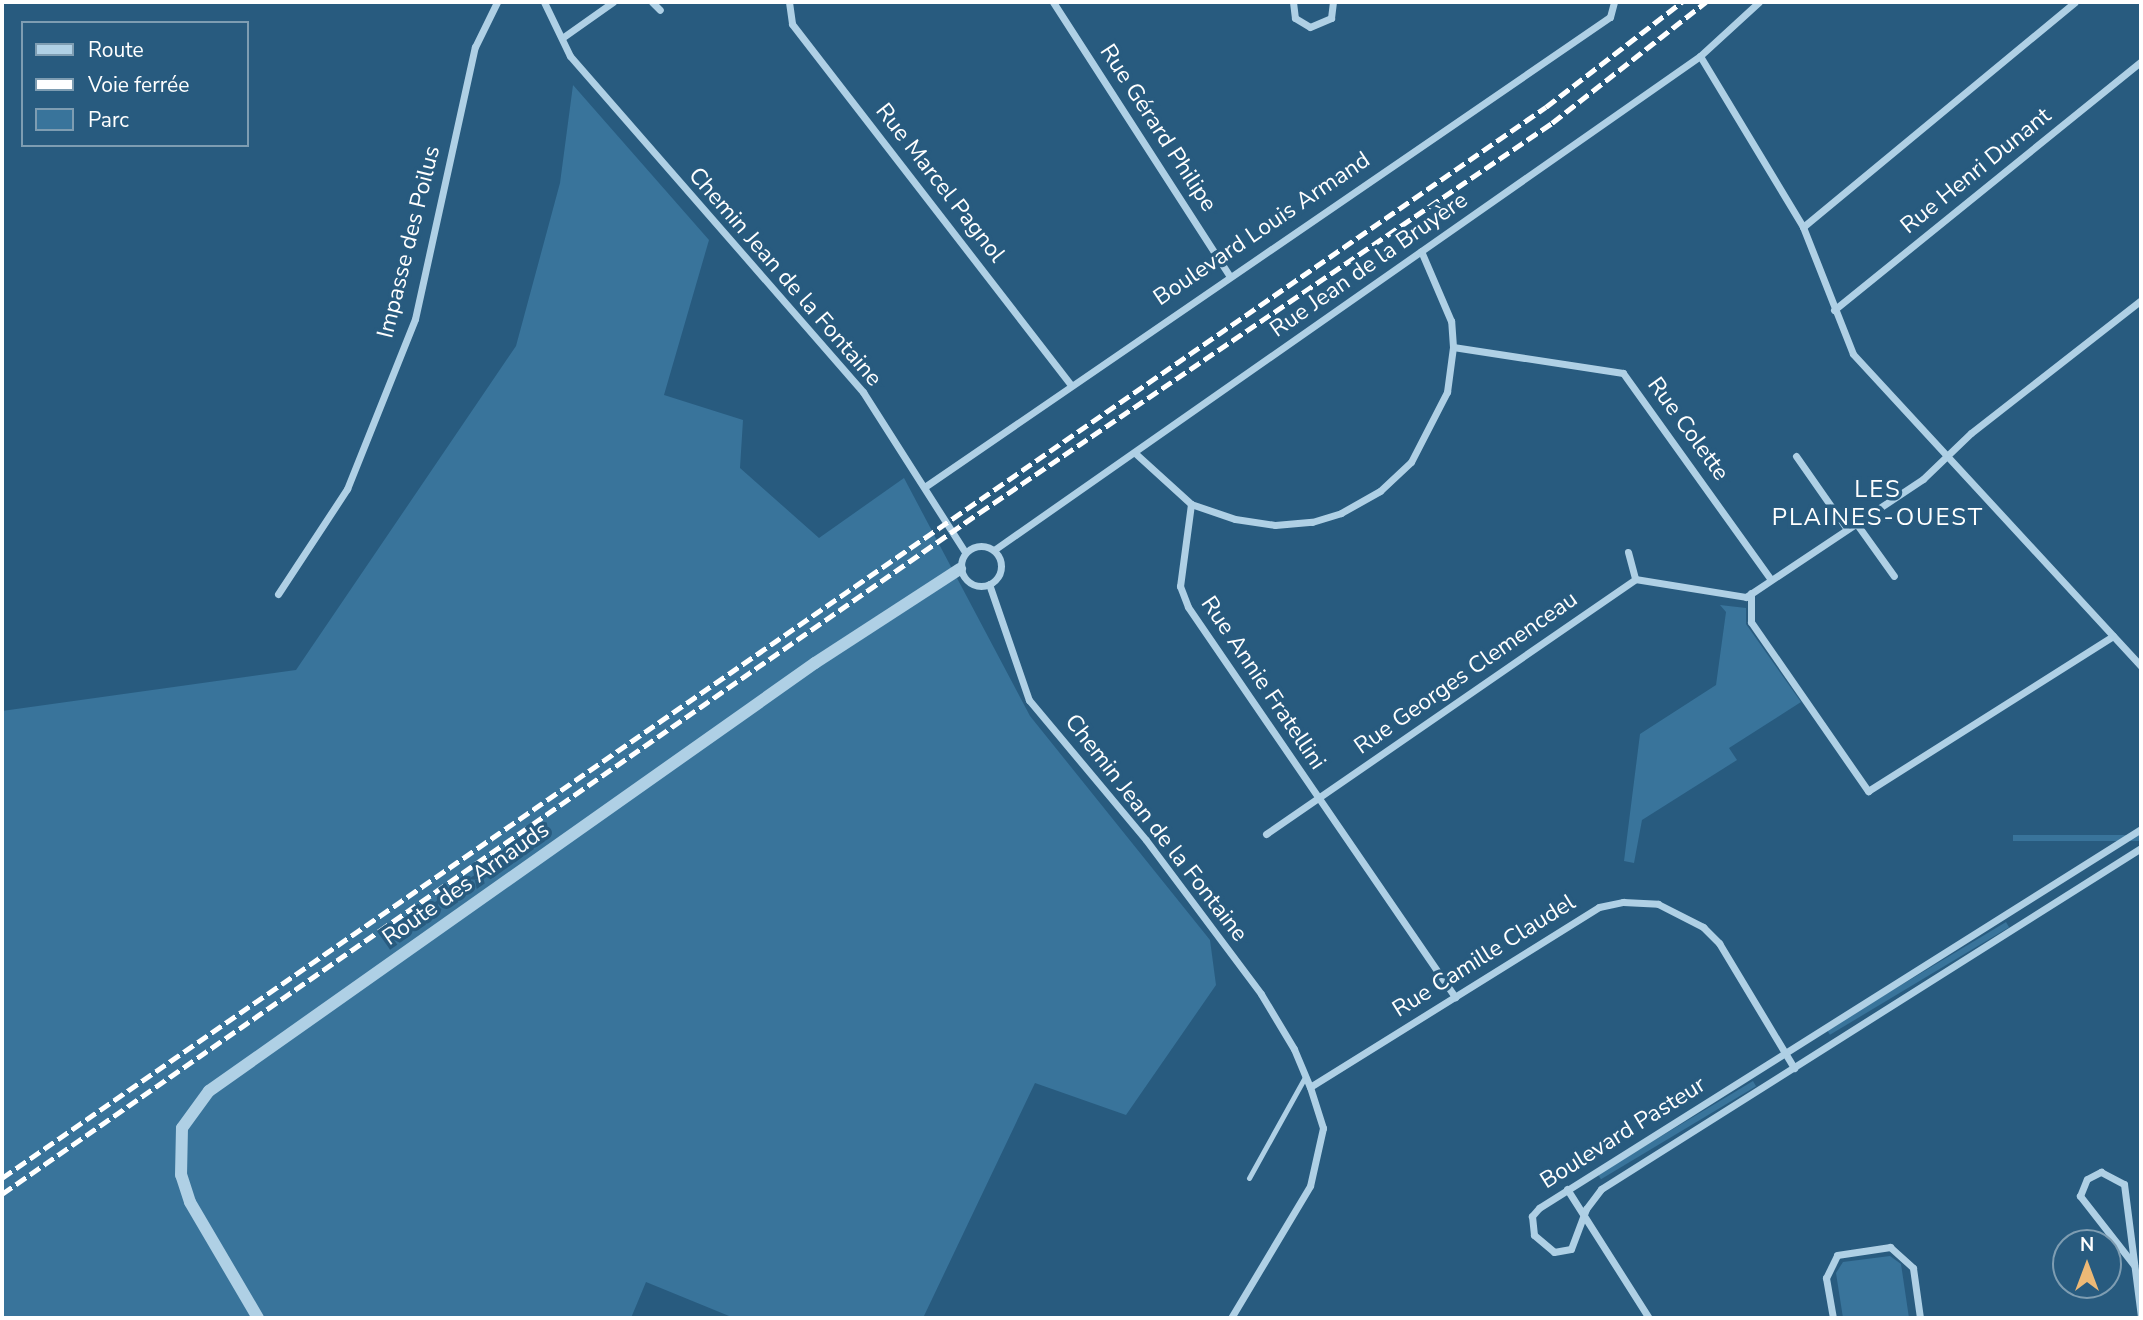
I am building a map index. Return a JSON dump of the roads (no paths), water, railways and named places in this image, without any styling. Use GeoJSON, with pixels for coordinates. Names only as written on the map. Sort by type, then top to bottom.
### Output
{"type":"FeatureCollection","features":[{"type":"Feature","properties":{"kind":"street","name":"Impasse des Poilus"},"geometry":{"type":"LineString","coordinates":[[278,594],[346,489],[415,319],[475,47],[496,2]]}},
{"type":"Feature","properties":{"kind":"street","name":"Chemin Jean de la Fontaine"},"geometry":{"type":"LineString","coordinates":[[544,2],[570,56],[668,173],[863,392],[926,486],[965,552]]}},
{"type":"Feature","properties":{"kind":"street"},"geometry":{"type":"LineString","coordinates":[[562,38],[614,2]]}},
{"type":"Feature","properties":{"kind":"street"},"geometry":{"type":"LineString","coordinates":[[652,2],[660,10]]}},
{"type":"Feature","properties":{"kind":"street","name":"Rue Marcel Pagnol"},"geometry":{"type":"LineString","coordinates":[[789,2],[792,24],[1071,385]]}},
{"type":"Feature","properties":{"kind":"street","name":"Rue Gérard Philipe"},"geometry":{"type":"LineString","coordinates":[[1053,2],[1229,275]]}},
{"type":"Feature","properties":{"kind":"street"},"geometry":{"type":"LineString","coordinates":[[1293,2],[1295,18],[1310,27],[1331,18],[1333,2]]}},
{"type":"Feature","properties":{"kind":"street","name":"Boulevard Louis Armand"},"geometry":{"type":"LineString","coordinates":[[926,486],[1229,275],[1610,17],[1614,2]]}},
{"type":"Feature","properties":{"kind":"street","name":"Rue Jean de la Bruyère"},"geometry":{"type":"LineString","coordinates":[[994,550],[1700,56],[1759,2]]}},
{"type":"Feature","properties":{"kind":"street"},"geometry":{"type":"LineString","coordinates":[[1803,227],[2075,2]]}},
{"type":"Feature","properties":{"kind":"street"},"geometry":{"type":"LineString","coordinates":[[1700,56],[1803,227],[1853,354],[1949,454],[2138,663]]}},
{"type":"Feature","properties":{"kind":"street","name":"Rue Henri Dunant"},"geometry":{"type":"LineString","coordinates":[[1834,310],[2141,61]]}},
{"type":"Feature","properties":{"kind":"street"},"geometry":{"type":"LineString","coordinates":[[1135,453],[1191,504],[1235,519],[1275,525],[1341,513],[1380,491],[1411,462],[1431,430],[1447,392],[1453,347],[1441,290],[1422,251]]}},
{"type":"Feature","properties":{"kind":"street"},"geometry":{"type":"LineString","coordinates":[[1628,552],[1635,579],[1746,597],[1923,479],[1949,454],[2141,300]]}},
{"type":"Feature","properties":{"kind":"street","name":"Rue Colette"},"geometry":{"type":"LineString","coordinates":[[1453,347],[1623,373],[1771,580]]}},
{"type":"Feature","properties":{"kind":"street"},"geometry":{"type":"LineString","coordinates":[[1796,456],[1847,529]]}},
{"type":"Feature","properties":{"kind":"street","name":"Rue Annie Fratellini"},"geometry":{"type":"LineString","coordinates":[[1191,504],[1180,586],[1183,597],[1318,798]]}},
{"type":"Feature","properties":{"kind":"street"},"geometry":{"type":"LineString","coordinates":[[1856,523],[1894,576]]}},
{"type":"Feature","properties":{"kind":"street"},"geometry":{"type":"LineString","coordinates":[[976,546],[994,550],[1001,568],[989,584],[973,585],[960,569],[965,552],[976,546]]}},
{"type":"Feature","properties":{"kind":"street","name":"Route des Arnauds"},"geometry":{"type":"LineString","coordinates":[[258,1318],[190,1202],[181,1175],[182,1128],[209,1091],[815,663],[960,569]]}},
{"type":"Feature","properties":{"kind":"street","name":"Rue Georges Clemenceau"},"geometry":{"type":"LineString","coordinates":[[1266,834],[1635,579]]}},
{"type":"Feature","properties":{"kind":"street","name":"Chemin Jean de la Fontaine"},"geometry":{"type":"LineString","coordinates":[[989,584],[1029,700],[1146,840],[1261,994],[1294,1049],[1310,1087],[1323,1128],[1310,1186],[1231,1318]]}},
{"type":"Feature","properties":{"kind":"street"},"geometry":{"type":"LineString","coordinates":[[1751,593],[1751,622],[1868,791],[2113,636]]}},
{"type":"Feature","properties":{"kind":"street"},"geometry":{"type":"LineString","coordinates":[[2138,663],[2141,652]]}},
{"type":"Feature","properties":{"kind":"street"},"geometry":{"type":"LineString","coordinates":[[1318,798],[1455,997]]}},
{"type":"Feature","properties":{"kind":"street","name":"Boulevard Pasteur"},"geometry":{"type":"LineString","coordinates":[[2141,829],[1786,1055],[1567,1189],[1532,1216],[1534,1235],[1554,1252],[1572,1250],[1584,1215],[1601,1189],[2141,848]]}},
{"type":"Feature","properties":{"kind":"street","name":"Rue Camille Claudel"},"geometry":{"type":"LineString","coordinates":[[1310,1087],[1599,907],[1658,904],[1686,915],[1720,943],[1794,1068]]}},
{"type":"Feature","properties":{"kind":"street"},"geometry":{"type":"LineString","coordinates":[[2134,1265],[2080,1196],[2087,1179],[2101,1172],[2124,1184],[2141,1317]]}},
{"type":"Feature","properties":{"kind":"street"},"geometry":{"type":"LineString","coordinates":[[1567,1189],[1649,1318]]}},
{"type":"Feature","properties":{"kind":"street"},"geometry":{"type":"LineString","coordinates":[[1833,1318],[1826,1278],[1837,1255],[1890,1247],[1913,1268],[1920,1318]]}},
{"type":"Feature","properties":{"kind":"lane"},"geometry":{"type":"LineString","coordinates":[[1249,1178],[1305,1077]]}},
{"type":"Feature","properties":{"kind":"railway"},"geometry":{"type":"LineString","coordinates":[[2,1178],[1546,107],[1682,2]]}},
{"type":"Feature","properties":{"kind":"railway"},"geometry":{"type":"LineString","coordinates":[[2,1194],[979,513],[1552,123],[1706,2]]}},
{"type":"Feature","properties":{"kind":"district","name":"LES PLAINES-OUEST"},"geometry":{"type":"Point","coordinates":[1878,504]}}]}
